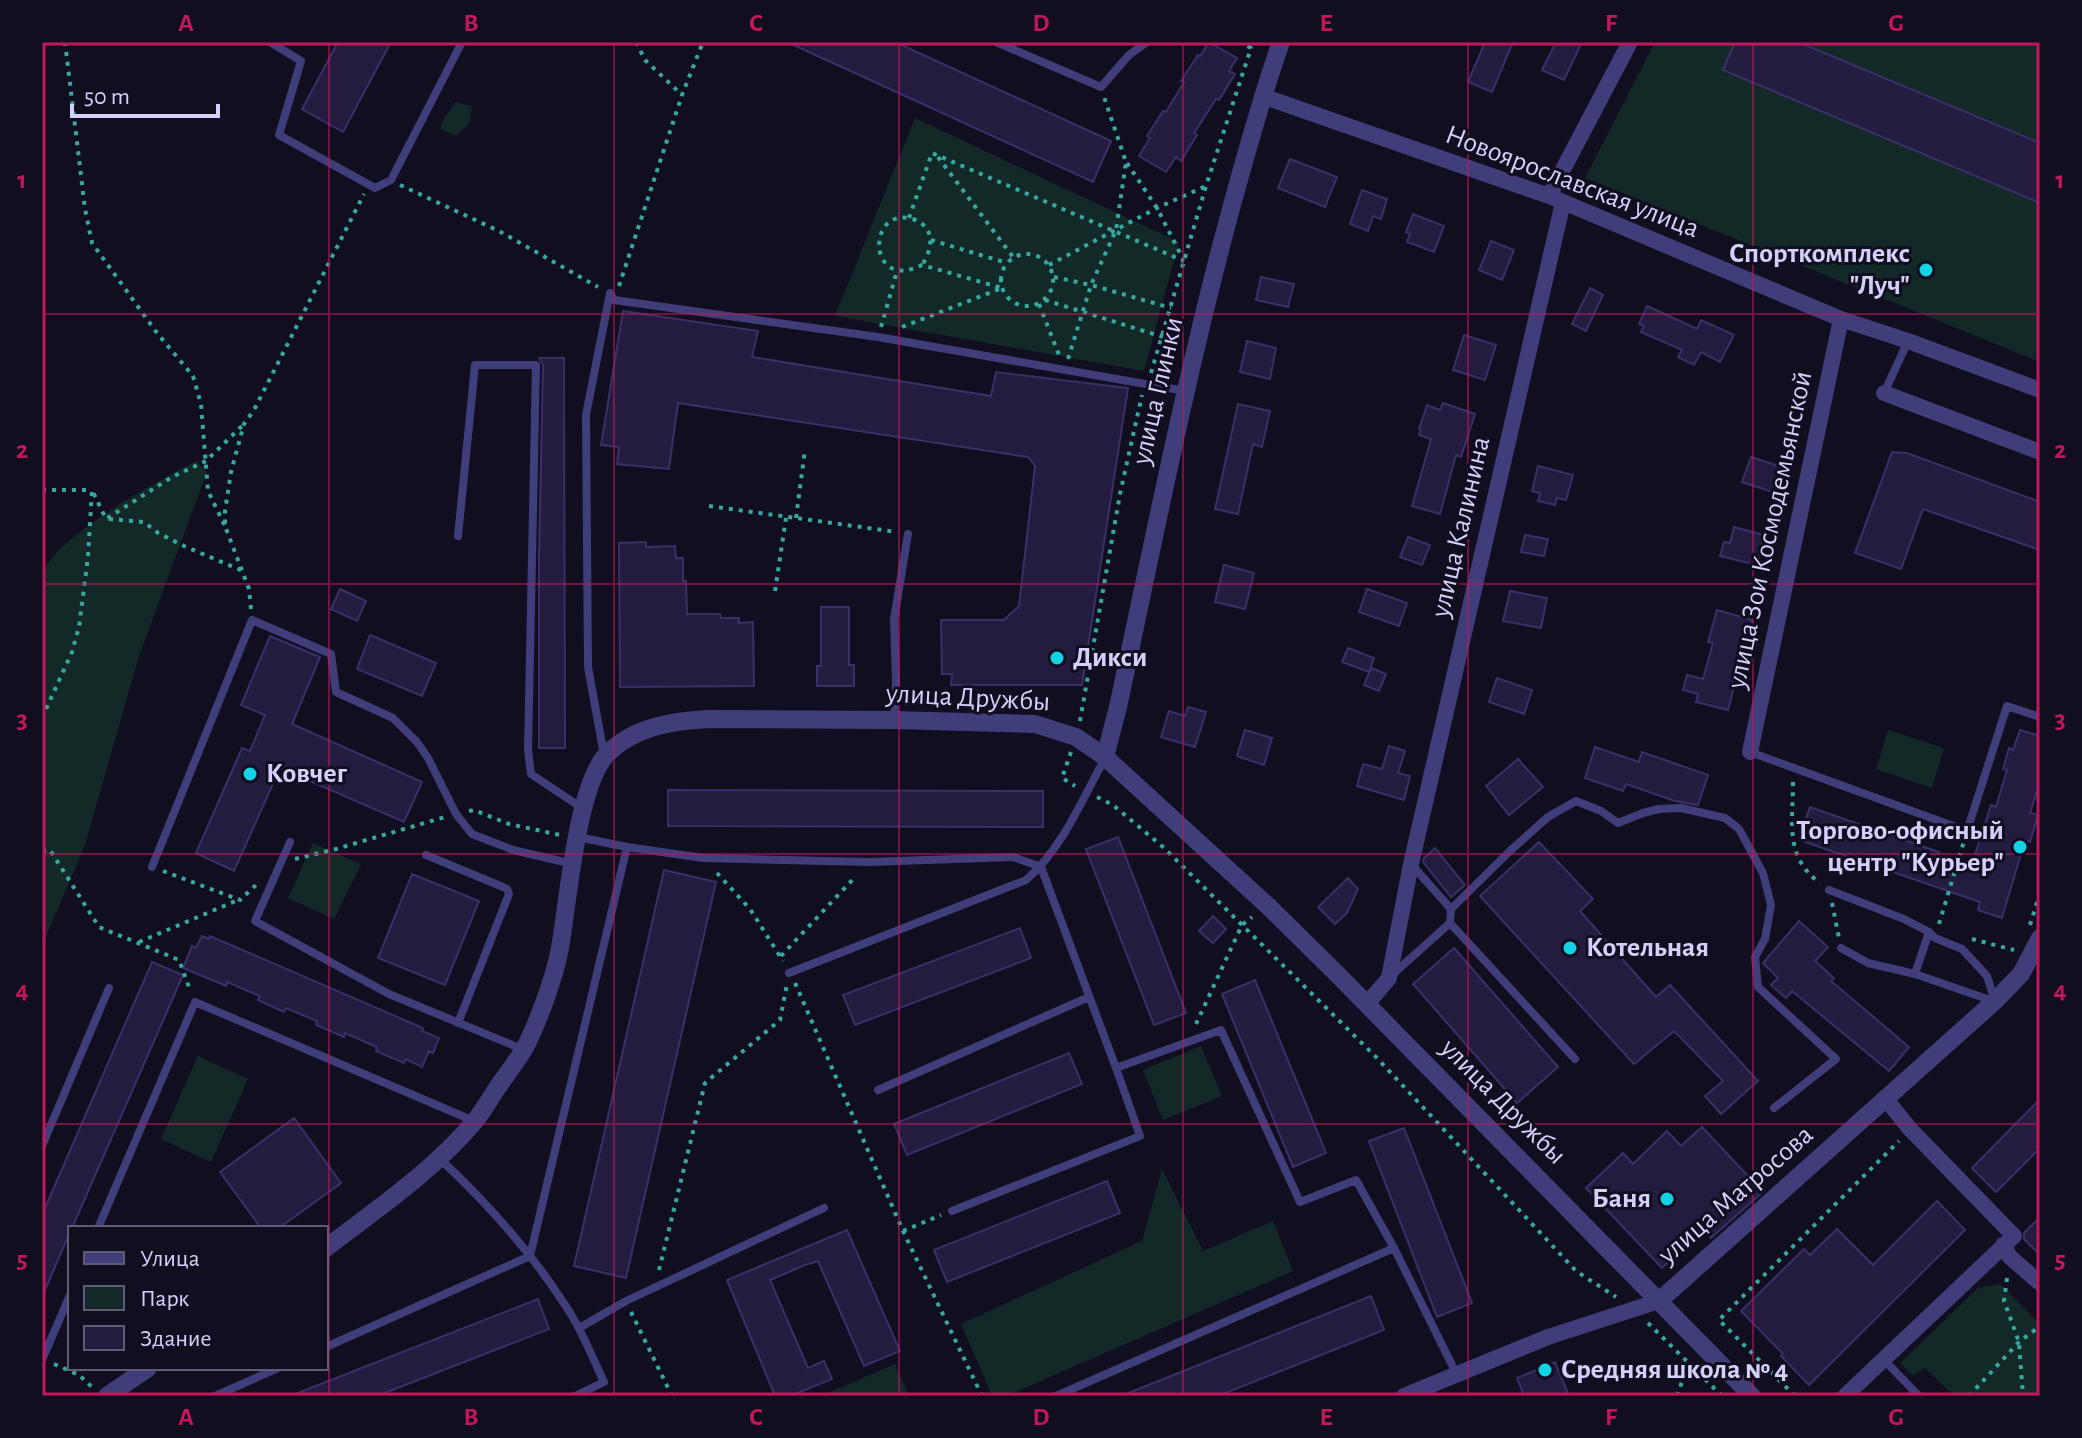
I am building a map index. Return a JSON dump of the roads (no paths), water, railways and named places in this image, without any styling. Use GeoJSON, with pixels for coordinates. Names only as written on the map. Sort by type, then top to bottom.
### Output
{"type":"FeatureCollection","features":[{"type":"Feature","properties":{"kind":"street","name":"улица Глинки"},"geometry":{"type":"LineString","coordinates":[[1105,757],[1215,268],[1262,96],[1281,42]]}},
{"type":"Feature","properties":{"kind":"street","name":"улица Калинина"},"geometry":{"type":"LineString","coordinates":[[1389,978],[1556,199],[1630,42]]}},
{"type":"Feature","properties":{"kind":"street","name":"Новоярославская улица"},"geometry":{"type":"LineString","coordinates":[[1262,96],[1556,199],[1841,319],[2040,390]]}},
{"type":"Feature","properties":{"kind":"street","name":"улица Зои Космодемьянской"},"geometry":{"type":"LineString","coordinates":[[1750,752],[1841,319]]}},
{"type":"Feature","properties":{"kind":"street"},"geometry":{"type":"LineString","coordinates":[[1884,393],[2040,452]]}},
{"type":"Feature","properties":{"kind":"street","name":"улица Дружбы"},"geometry":{"type":"LineString","coordinates":[[328,1246],[439,1158],[475,1121],[523,1050],[540,1013],[559,952],[587,788],[604,756],[623,741],[649,728],[678,721],[708,719],[1035,724],[1076,737],[1105,757],[1267,905],[1752,1396]]}},
{"type":"Feature","properties":{"kind":"street","name":"улица Матросова"},"geometry":{"type":"LineString","coordinates":[[1404,1396],[1548,1337],[1659,1301],[1995,1001],[2021,974],[2034,935]]}},
{"type":"Feature","properties":{"kind":"street"},"geometry":{"type":"LineString","coordinates":[[1367,1004],[1389,978]]}},
{"type":"Feature","properties":{"kind":"street"},"geometry":{"type":"LineString","coordinates":[[1845,1396],[2007,1251],[2014,1236],[1910,1129],[1885,1098]]}},
{"type":"Feature","properties":{"kind":"street"},"geometry":{"type":"LineString","coordinates":[[2007,1251],[2040,1283]]}},
{"type":"Feature","properties":{"kind":"street"},"geometry":{"type":"LineString","coordinates":[[104,1396],[145,1370]]}},
{"type":"Feature","properties":{"kind":"lane"},"geometry":{"type":"LineString","coordinates":[[270,42],[301,61],[279,135],[375,188],[391,180],[462,42]]}},
{"type":"Feature","properties":{"kind":"lane"},"geometry":{"type":"LineString","coordinates":[[996,42],[1101,87],[1129,55],[1147,42]]}},
{"type":"Feature","properties":{"kind":"lane"},"geometry":{"type":"LineString","coordinates":[[604,756],[588,667],[586,415],[612,297],[878,337],[1185,391]]}},
{"type":"Feature","properties":{"kind":"lane"},"geometry":{"type":"LineString","coordinates":[[1884,393],[1908,341]]}},
{"type":"Feature","properties":{"kind":"lane"},"geometry":{"type":"LineString","coordinates":[[458,536],[475,365],[536,365],[528,750],[531,774],[583,808]]}},
{"type":"Feature","properties":{"kind":"lane"},"geometry":{"type":"LineString","coordinates":[[894,720],[894,619],[908,534]]}},
{"type":"Feature","properties":{"kind":"lane"},"geometry":{"type":"LineString","coordinates":[[152,867],[252,620],[331,654],[336,692],[393,718],[417,742],[456,814],[472,834],[513,850],[573,864]]}},
{"type":"Feature","properties":{"kind":"lane"},"geometry":{"type":"LineString","coordinates":[[1750,752],[1967,831],[2007,706],[2040,717]]}},
{"type":"Feature","properties":{"kind":"lane"},"geometry":{"type":"LineString","coordinates":[[789,973],[1026,880],[1041,867],[1066,830],[1105,757]]}},
{"type":"Feature","properties":{"kind":"lane"},"geometry":{"type":"LineString","coordinates":[[1389,978],[1450,923],[1451,909],[1548,817],[1576,801],[1601,811],[1618,823],[1643,813],[1681,808],[1725,818],[1739,829],[1763,873],[1771,905],[1765,939],[1755,957],[1758,987],[1836,1059],[1774,1108]]}},
{"type":"Feature","properties":{"kind":"lane"},"geometry":{"type":"LineString","coordinates":[[578,837],[703,858],[869,862],[1013,857],[1041,867]]}},
{"type":"Feature","properties":{"kind":"lane"},"geometry":{"type":"LineString","coordinates":[[290,842],[255,921],[389,994],[523,1050]]}},
{"type":"Feature","properties":{"kind":"lane"},"geometry":{"type":"LineString","coordinates":[[530,1256],[627,847]]}},
{"type":"Feature","properties":{"kind":"lane"},"geometry":{"type":"LineString","coordinates":[[426,855],[503,887],[509,894],[458,1023]]}},
{"type":"Feature","properties":{"kind":"lane"},"geometry":{"type":"LineString","coordinates":[[1411,864],[1451,909]]}},
{"type":"Feature","properties":{"kind":"lane"},"geometry":{"type":"LineString","coordinates":[[952,1211],[1140,1136],[1041,867]]}},
{"type":"Feature","properties":{"kind":"lane"},"geometry":{"type":"LineString","coordinates":[[1829,890],[1904,919],[1962,949],[1987,976],[1995,1001]]}},
{"type":"Feature","properties":{"kind":"lane"},"geometry":{"type":"LineString","coordinates":[[1450,923],[1575,1059]]}},
{"type":"Feature","properties":{"kind":"lane"},"geometry":{"type":"LineString","coordinates":[[1915,974],[1932,935]]}},
{"type":"Feature","properties":{"kind":"lane"},"geometry":{"type":"LineString","coordinates":[[1841,948],[1868,963],[1915,974],[1995,1001]]}},
{"type":"Feature","properties":{"kind":"lane"},"geometry":{"type":"LineString","coordinates":[[42,1146],[109,988]]}},
{"type":"Feature","properties":{"kind":"lane"},"geometry":{"type":"LineString","coordinates":[[878,1090],[1089,997]]}},
{"type":"Feature","properties":{"kind":"lane"},"geometry":{"type":"LineString","coordinates":[[99,1226],[195,1002],[475,1121]]}},
{"type":"Feature","properties":{"kind":"lane"},"geometry":{"type":"LineString","coordinates":[[1116,1068],[1221,1030],[1300,1202],[1356,1180],[1394,1248],[1456,1373]]}},
{"type":"Feature","properties":{"kind":"lane"},"geometry":{"type":"LineString","coordinates":[[439,1158],[475,1191],[530,1256],[579,1328],[604,1382],[575,1396]]}},
{"type":"Feature","properties":{"kind":"lane"},"geometry":{"type":"LineString","coordinates":[[579,1328],[626,1301],[824,1208]]}},
{"type":"Feature","properties":{"kind":"lane"},"geometry":{"type":"LineString","coordinates":[[1056,1396],[1394,1248]]}},
{"type":"Feature","properties":{"kind":"lane"},"geometry":{"type":"LineString","coordinates":[[328,1346],[530,1256]]}},
{"type":"Feature","properties":{"kind":"lane"},"geometry":{"type":"LineString","coordinates":[[42,1359],[68,1300]]}},
{"type":"Feature","properties":{"kind":"lane"},"geometry":{"type":"LineString","coordinates":[[1883,1359],[1919,1396]]}},
{"type":"Feature","properties":{"kind":"lane"},"geometry":{"type":"LineString","coordinates":[[215,1396],[274,1370]]}},
{"type":"Feature","properties":{"kind":"place","name":"Спорткомплекс \"Луч\""},"geometry":{"type":"Point","coordinates":[1926,270]}},
{"type":"Feature","properties":{"kind":"place","name":"Дикси"},"geometry":{"type":"Point","coordinates":[1057,658]}},
{"type":"Feature","properties":{"kind":"place","name":"Ковчег"},"geometry":{"type":"Point","coordinates":[250,774]}},
{"type":"Feature","properties":{"kind":"place","name":"Торгово-офисный центр \"Курьер\""},"geometry":{"type":"Point","coordinates":[2020,847]}},
{"type":"Feature","properties":{"kind":"place","name":"Котельная"},"geometry":{"type":"Point","coordinates":[1570,948]}},
{"type":"Feature","properties":{"kind":"place","name":"Баня"},"geometry":{"type":"Point","coordinates":[1667,1199]}},
{"type":"Feature","properties":{"kind":"place","name":"Средняя школа № 4"},"geometry":{"type":"Point","coordinates":[1545,1370]}}]}
